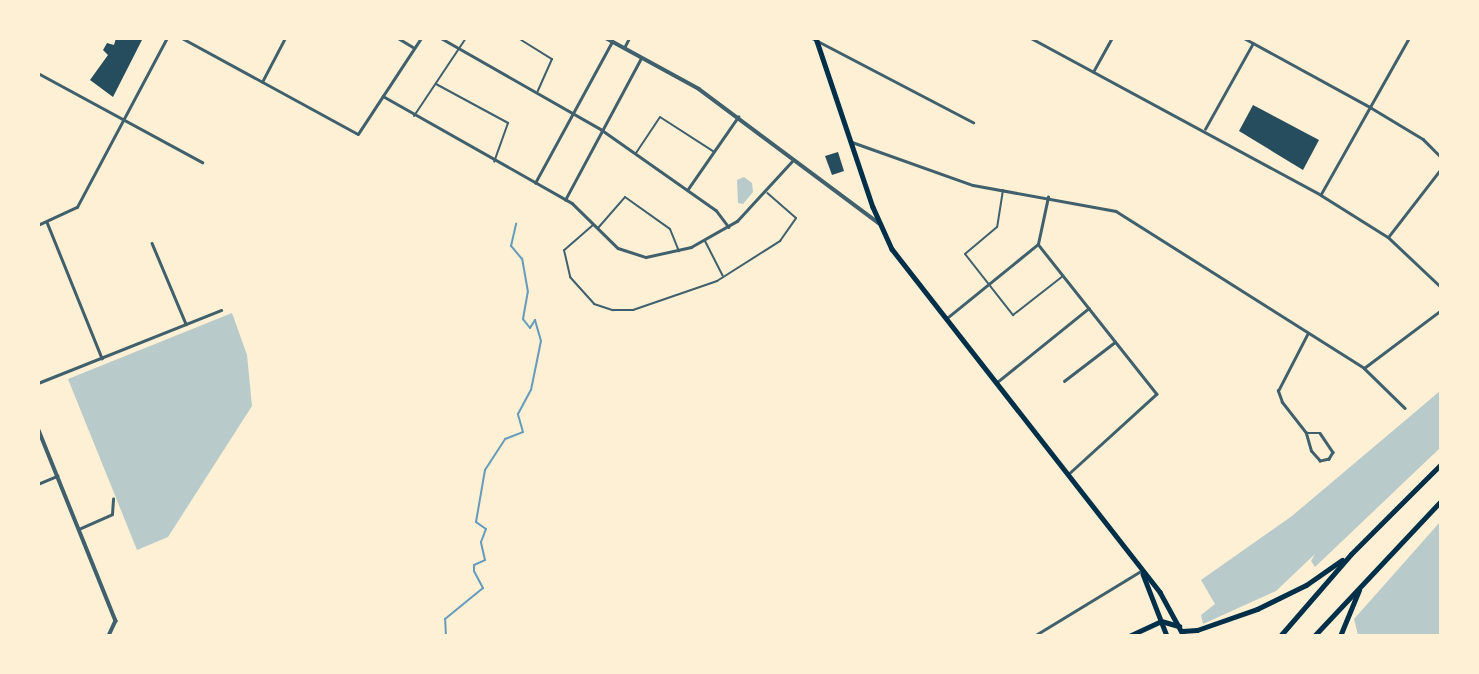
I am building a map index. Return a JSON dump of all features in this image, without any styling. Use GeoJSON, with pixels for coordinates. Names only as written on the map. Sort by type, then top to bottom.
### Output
{"type":"FeatureCollection","features":[{"type":"Feature","properties":{"kind":"highway"},"geometry":{"type":"LineString","coordinates":[[1280,635],[1350,554],[1440,465]]}},
{"type":"Feature","properties":{"kind":"highway"},"geometry":{"type":"LineString","coordinates":[[1314,635],[1440,502]]}},
{"type":"Feature","properties":{"kind":"highway"},"geometry":{"type":"LineString","coordinates":[[1129,635],[1161,621],[1182,631],[1197,630],[1257,609],[1306,585],[1350,554]]}},
{"type":"Feature","properties":{"kind":"highway"},"geometry":{"type":"LineString","coordinates":[[1340,635],[1360,586]]}},
{"type":"Feature","properties":{"kind":"main road"},"geometry":{"type":"LineString","coordinates":[[815,39],[879,223],[908,273],[1069,474],[1142,571],[1182,631]]}},
{"type":"Feature","properties":{"kind":"main road"},"geometry":{"type":"LineString","coordinates":[[1142,571],[1167,635]]}},
{"type":"Feature","properties":{"kind":"street"},"geometry":{"type":"LineString","coordinates":[[38,226],[77,207],[167,38]]}},
{"type":"Feature","properties":{"kind":"street"},"geometry":{"type":"LineString","coordinates":[[181,38],[358,134],[421,38]]}},
{"type":"Feature","properties":{"kind":"street"},"geometry":{"type":"LineString","coordinates":[[262,82],[285,38]]}},
{"type":"Feature","properties":{"kind":"street"},"geometry":{"type":"LineString","coordinates":[[398,38],[414,47]]}},
{"type":"Feature","properties":{"kind":"street"},"geometry":{"type":"LineString","coordinates":[[441,38],[602,130],[716,210],[729,227]]}},
{"type":"Feature","properties":{"kind":"street"},"geometry":{"type":"LineString","coordinates":[[606,38],[699,89],[879,223]]}},
{"type":"Feature","properties":{"kind":"street"},"geometry":{"type":"LineString","coordinates":[[624,48],[629,38]]}},
{"type":"Feature","properties":{"kind":"street"},"geometry":{"type":"LineString","coordinates":[[1031,38],[1321,195],[1388,237],[1440,286]]}},
{"type":"Feature","properties":{"kind":"street"},"geometry":{"type":"LineString","coordinates":[[1093,72],[1112,38]]}},
{"type":"Feature","properties":{"kind":"street"},"geometry":{"type":"LineString","coordinates":[[1244,38],[1370,107],[1423,139],[1440,156]]}},
{"type":"Feature","properties":{"kind":"street"},"geometry":{"type":"LineString","coordinates":[[1321,195],[1409,38]]}},
{"type":"Feature","properties":{"kind":"street"},"geometry":{"type":"LineString","coordinates":[[815,39],[973,122]]}},
{"type":"Feature","properties":{"kind":"street"},"geometry":{"type":"LineString","coordinates":[[535,184],[612,42]]}},
{"type":"Feature","properties":{"kind":"street"},"geometry":{"type":"LineString","coordinates":[[1205,130],[1253,43]]}},
{"type":"Feature","properties":{"kind":"street"},"geometry":{"type":"LineString","coordinates":[[565,200],[641,58]]}},
{"type":"Feature","properties":{"kind":"street"},"geometry":{"type":"LineString","coordinates":[[38,73],[202,162]]}},
{"type":"Feature","properties":{"kind":"street"},"geometry":{"type":"LineString","coordinates":[[383,96],[494,162],[565,200],[618,248],[638,256],[679,251],[729,227],[766,193],[793,160]]}},
{"type":"Feature","properties":{"kind":"street"},"geometry":{"type":"LineString","coordinates":[[688,189],[738,117]]}},
{"type":"Feature","properties":{"kind":"street"},"geometry":{"type":"LineString","coordinates":[[852,142],[973,185],[1116,211],[1364,368],[1405,408]]}},
{"type":"Feature","properties":{"kind":"street"},"geometry":{"type":"LineString","coordinates":[[1388,237],[1440,170]]}},
{"type":"Feature","properties":{"kind":"street"},"geometry":{"type":"LineString","coordinates":[[945,320],[1038,244],[1048,197]]}},
{"type":"Feature","properties":{"kind":"street"},"geometry":{"type":"LineString","coordinates":[[47,222],[102,358]]}},
{"type":"Feature","properties":{"kind":"street"},"geometry":{"type":"LineString","coordinates":[[152,243],[187,324]]}},
{"type":"Feature","properties":{"kind":"street"},"geometry":{"type":"LineString","coordinates":[[1038,244],[1157,394],[1069,474]]}},
{"type":"Feature","properties":{"kind":"street"},"geometry":{"type":"LineString","coordinates":[[995,383],[1089,308]]}},
{"type":"Feature","properties":{"kind":"street"},"geometry":{"type":"LineString","coordinates":[[38,383],[221,310]]}},
{"type":"Feature","properties":{"kind":"street"},"geometry":{"type":"LineString","coordinates":[[1364,368],[1440,311]]}},
{"type":"Feature","properties":{"kind":"street"},"geometry":{"type":"LineString","coordinates":[[1306,433],[1320,433],[1333,452],[1329,459],[1320,461],[1311,451],[1306,433],[1282,402],[1278,391],[1308,332]]}},
{"type":"Feature","properties":{"kind":"street"},"geometry":{"type":"LineString","coordinates":[[1064,381],[1115,342]]}},
{"type":"Feature","properties":{"kind":"street"},"geometry":{"type":"LineString","coordinates":[[38,428],[117,625],[109,635]]}},
{"type":"Feature","properties":{"kind":"street"},"geometry":{"type":"LineString","coordinates":[[38,484],[57,476]]}},
{"type":"Feature","properties":{"kind":"street"},"geometry":{"type":"LineString","coordinates":[[79,528],[112,514],[113,499]]}},
{"type":"Feature","properties":{"kind":"street"},"geometry":{"type":"LineString","coordinates":[[1034,635],[1142,571]]}},
{"type":"Feature","properties":{"kind":"lane"},"geometry":{"type":"LineString","coordinates":[[414,116],[466,38]]}},
{"type":"Feature","properties":{"kind":"lane"},"geometry":{"type":"LineString","coordinates":[[518,38],[552,59],[537,94]]}},
{"type":"Feature","properties":{"kind":"lane"},"geometry":{"type":"LineString","coordinates":[[436,84],[509,124],[494,162]]}},
{"type":"Feature","properties":{"kind":"lane"},"geometry":{"type":"LineString","coordinates":[[636,154],[660,117],[714,153]]}},
{"type":"Feature","properties":{"kind":"lane"},"geometry":{"type":"LineString","coordinates":[[1003,189],[997,227],[965,254],[1013,315],[1064,276]]}},
{"type":"Feature","properties":{"kind":"lane"},"geometry":{"type":"LineString","coordinates":[[594,224],[564,253],[577,289],[600,306],[633,310],[724,277],[764,254],[796,223],[794,215],[766,193]]}},
{"type":"Feature","properties":{"kind":"lane"},"geometry":{"type":"LineString","coordinates":[[598,228],[625,197],[670,229],[679,251]]}},
{"type":"Feature","properties":{"kind":"lane"},"geometry":{"type":"LineString","coordinates":[[705,240],[724,277]]}},
{"type":"Feature","properties":{"kind":"shaded area"},"geometry":{"type":"Polygon","coordinates":[[[744,177],[752,183],[753,192],[743,204],[738,203],[737,180],[744,177]]]}},
{"type":"Feature","properties":{"kind":"shaded area"},"geometry":{"type":"Polygon","coordinates":[[[232,313],[247,355],[252,406],[168,537],[137,550],[68,379],[232,313]]]}},
{"type":"Feature","properties":{"kind":"shaded area"},"geometry":{"type":"Polygon","coordinates":[[[1440,391],[1440,448],[1315,567],[1311,561],[1315,554],[1276,591],[1203,624],[1201,615],[1215,604],[1201,580],[1292,516],[1440,391]]]}},
{"type":"Feature","properties":{"kind":"shaded area"},"geometry":{"type":"Polygon","coordinates":[[[1440,522],[1440,635],[1358,635],[1354,619],[1440,522]]]}},
{"type":"Feature","properties":{"kind":"building"},"geometry":{"type":"Polygon","coordinates":[[[116,38],[143,38],[113,97],[90,80],[108,55],[103,50],[107,43],[114,45],[116,38]]]}},
{"type":"Feature","properties":{"kind":"building"},"geometry":{"type":"Polygon","coordinates":[[[1253,105],[1319,140],[1303,170],[1239,131],[1253,105]]]}},
{"type":"Feature","properties":{"kind":"building"},"geometry":{"type":"Polygon","coordinates":[[[838,152],[844,171],[832,175],[825,156],[838,152]]]}},
{"type":"Feature","properties":{"kind":"waterway"},"geometry":{"type":"LineString","coordinates":[[446,636],[445,619],[483,588],[474,571],[474,565],[485,560],[481,542],[486,529],[476,522],[485,470],[505,439],[523,432],[518,414],[531,390],[541,341],[535,320],[530,328],[523,319],[528,292],[522,259],[511,246],[516,224]]}}]}
